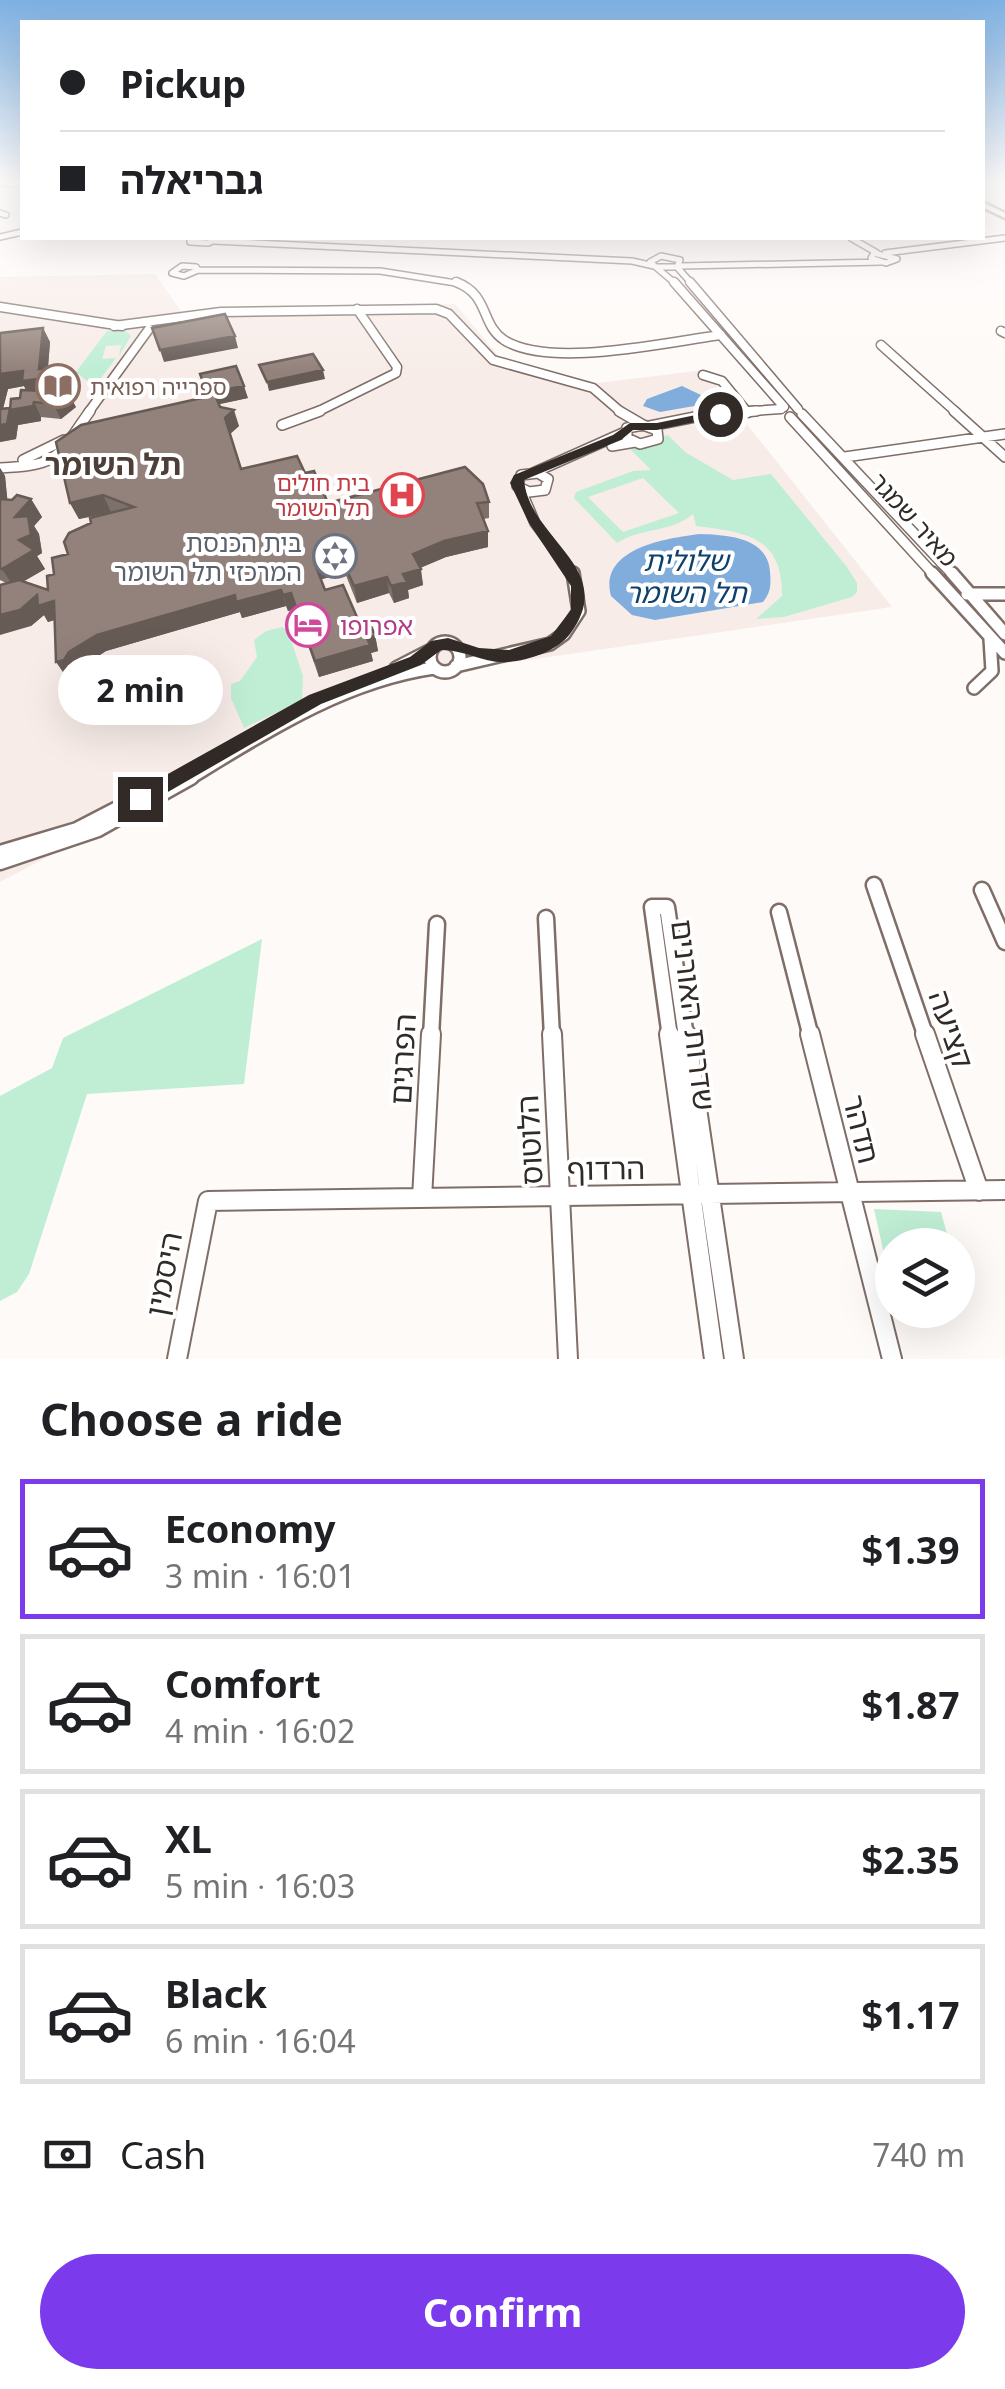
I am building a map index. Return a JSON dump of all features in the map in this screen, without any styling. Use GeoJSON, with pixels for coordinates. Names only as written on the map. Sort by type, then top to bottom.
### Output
{"type":"FeatureCollection","features":[{"type":"Feature","properties":{"kind":"street"},"geometry":{"type":"LineString","coordinates":[[192,244],[194,254],[172,273],[184,276],[197,266],[449,279],[477,294],[502,338],[539,353],[564,354],[722,335]]}},
{"type":"Feature","properties":{"kind":"street"},"geometry":{"type":"LineString","coordinates":[[203,249],[209,244]]}},
{"type":"Feature","properties":{"kind":"street"},"geometry":{"type":"LineString","coordinates":[[302,244],[632,261],[656,266],[878,254],[972,244]]}},
{"type":"Feature","properties":{"kind":"street"},"geometry":{"type":"LineString","coordinates":[[420,244],[658,256],[677,263],[882,262],[984,244]]}},
{"type":"Feature","properties":{"kind":"street"},"geometry":{"type":"LineString","coordinates":[[862,244],[897,259]]}},
{"type":"Feature","properties":{"kind":"street"},"geometry":{"type":"LineString","coordinates":[[878,254],[882,262]]}},
{"type":"Feature","properties":{"kind":"street"},"geometry":{"type":"LineString","coordinates":[[656,266],[650,260],[658,256]]}},
{"type":"Feature","properties":{"kind":"street","name":"מאיר שמגר"},"geometry":{"type":"LineString","coordinates":[[677,263],[790,412],[845,457],[1005,634]]}},
{"type":"Feature","properties":{"kind":"street","name":"מאיר שמגר"},"geometry":{"type":"LineString","coordinates":[[656,266],[1005,653]]}},
{"type":"Feature","properties":{"kind":"street"},"geometry":{"type":"LineString","coordinates":[[0,308],[114,326],[143,326],[221,312],[443,311],[493,360],[598,390],[622,413],[659,437]]}},
{"type":"Feature","properties":{"kind":"street"},"geometry":{"type":"LineString","coordinates":[[282,425],[300,421],[396,373],[397,367],[357,309]]}},
{"type":"Feature","properties":{"kind":"street"},"geometry":{"type":"LineString","coordinates":[[35,458],[48,464],[57,456],[139,340],[143,326]]}},
{"type":"Feature","properties":{"kind":"street"},"geometry":{"type":"LineString","coordinates":[[881,345],[1005,456]]}},
{"type":"Feature","properties":{"kind":"street"},"geometry":{"type":"LineString","coordinates":[[704,375],[722,380],[748,412]]}},
{"type":"Feature","properties":{"kind":"street"},"geometry":{"type":"LineString","coordinates":[[0,862],[62,844],[110,824],[330,700],[401,674],[509,656],[550,644],[564,634],[578,611],[575,576],[540,530],[518,478],[647,426],[705,416],[790,412]]}},
{"type":"Feature","properties":{"kind":"street"},"geometry":{"type":"LineString","coordinates":[[530,508],[548,487],[548,479],[564,465],[614,445],[650,443],[712,420],[790,412]]}},
{"type":"Feature","properties":{"kind":"street"},"geometry":{"type":"LineString","coordinates":[[622,413],[625,432],[634,442]]}},
{"type":"Feature","properties":{"kind":"street"},"geometry":{"type":"LineString","coordinates":[[0,468],[35,458],[72,433]]}},
{"type":"Feature","properties":{"kind":"street"},"geometry":{"type":"LineString","coordinates":[[845,457],[1005,434]]}},
{"type":"Feature","properties":{"kind":"street"},"geometry":{"type":"LineString","coordinates":[[533,472],[548,479]]}},
{"type":"Feature","properties":{"kind":"street"},"geometry":{"type":"LineString","coordinates":[[520,488],[540,492]]}},
{"type":"Feature","properties":{"kind":"street"},"geometry":{"type":"LineString","coordinates":[[900,537],[917,534]]}},
{"type":"Feature","properties":{"kind":"street"},"geometry":{"type":"LineString","coordinates":[[968,594],[1005,594]]}},
{"type":"Feature","properties":{"kind":"street"},"geometry":{"type":"LineString","coordinates":[[974,688],[992,671],[989,634]]}},
{"type":"Feature","properties":{"kind":"street"},"geometry":{"type":"LineString","coordinates":[[0,853],[62,835],[107,816],[315,700],[415,661],[437,645],[509,656]]}},
{"type":"Feature","properties":{"kind":"street"},"geometry":{"type":"LineString","coordinates":[[454,645],[462,655],[456,666]]}},
{"type":"Feature","properties":{"kind":"street"},"geometry":{"type":"LineString","coordinates":[[429,651],[427,660],[434,668]]}},
{"type":"Feature","properties":{"kind":"street","name":"קציעה"},"geometry":{"type":"LineString","coordinates":[[874,885],[979,1190]]}},
{"type":"Feature","properties":{"kind":"street"},"geometry":{"type":"LineString","coordinates":[[982,890],[1005,942]]}},
{"type":"Feature","properties":{"kind":"street","name":"שדרות האורנים"},"geometry":{"type":"LineString","coordinates":[[714,1359],[652,907],[667,907],[734,1359]]}},
{"type":"Feature","properties":{"kind":"street","name":"תדהר"},"geometry":{"type":"LineString","coordinates":[[778,912],[892,1359]]}},
{"type":"Feature","properties":{"kind":"street","name":"הלוטוס"},"geometry":{"type":"LineString","coordinates":[[546,918],[568,1359]]}},
{"type":"Feature","properties":{"kind":"street","name":"הפרגים"},"geometry":{"type":"LineString","coordinates":[[422,1198],[437,924]]}},
{"type":"Feature","properties":{"kind":"street","name":"הרדוף"},"geometry":{"type":"LineString","coordinates":[[208,1201],[1005,1190]]}},
{"type":"Feature","properties":{"kind":"street","name":"היסמין"},"geometry":{"type":"LineString","coordinates":[[177,1359],[208,1201]]}},
{"type":"Feature","properties":{"kind":"shaded area","name":"בית חולים תל השומר"},"geometry":{"type":"Polygon","coordinates":[[[155,274],[181,311],[455,304],[501,359],[598,383],[704,370],[892,607],[406,678],[344,700],[0,882],[0,277],[155,274]]]}},
{"type":"Feature","properties":{"kind":"green space"},"geometry":{"type":"Polygon","coordinates":[[[125,330],[131,336],[119,356],[121,345],[106,346],[102,359],[116,358],[89,394],[89,383],[76,372],[107,331],[125,330]]]}},
{"type":"Feature","properties":{"kind":"green space"},"geometry":{"type":"Polygon","coordinates":[[[668,435],[685,452],[733,480],[771,474],[847,567],[857,583],[857,592],[852,597],[784,617],[756,619],[782,596],[776,561],[758,541],[731,531],[696,526],[693,514],[676,524],[617,543],[574,498],[576,492],[633,471],[651,470],[627,446],[668,435]],[[643,478],[588,497],[623,532],[679,513],[643,478]]]}},
{"type":"Feature","properties":{"kind":"green space"},"geometry":{"type":"Polygon","coordinates":[[[282,627],[288,631],[303,676],[302,700],[244,728],[231,698],[231,684],[240,681],[257,657],[254,640],[266,631],[282,627]]]}},
{"type":"Feature","properties":{"kind":"green space"},"geometry":{"type":"Polygon","coordinates":[[[262,939],[244,1084],[87,1094],[29,1274],[17,1292],[0,1301],[0,1096],[52,1068],[63,1038],[262,939]]]}},
{"type":"Feature","properties":{"kind":"green space"},"geometry":{"type":"Polygon","coordinates":[[[874,1209],[941,1212],[945,1228],[878,1228],[874,1209]]]}},
{"type":"Feature","properties":{"kind":"water"},"geometry":{"type":"Polygon","coordinates":[[[682,386],[701,395],[700,405],[660,412],[643,406],[647,399],[682,386]]]}},
{"type":"Feature","properties":{"kind":"water","name":"שלולית תל השומר"},"geometry":{"type":"Polygon","coordinates":[[[700,534],[744,540],[762,551],[770,572],[769,591],[763,602],[655,620],[632,615],[611,596],[610,580],[625,556],[654,543],[700,534]]]}},
{"type":"Feature","properties":{"kind":"building"},"geometry":{"type":"Polygon","coordinates":[[[225,314],[235,336],[160,350],[152,328],[225,314]]]}},
{"type":"Feature","properties":{"kind":"building"},"geometry":{"type":"Polygon","coordinates":[[[43,328],[39,369],[62,366],[61,376],[22,381],[23,371],[0,374],[0,333],[43,328]]]}},
{"type":"Feature","properties":{"kind":"building"},"geometry":{"type":"Polygon","coordinates":[[[313,354],[323,370],[267,382],[259,365],[313,354]]]}},
{"type":"Feature","properties":{"kind":"building"},"geometry":{"type":"Polygon","coordinates":[[[236,366],[244,386],[207,393],[200,374],[236,366]]]}},
{"type":"Feature","properties":{"kind":"building"},"geometry":{"type":"Polygon","coordinates":[[[21,390],[68,392],[53,404],[34,402],[33,406],[10,410],[11,399],[20,398],[21,390]]]}},
{"type":"Feature","properties":{"kind":"building"},"geometry":{"type":"Polygon","coordinates":[[[215,395],[220,407],[234,410],[225,418],[241,469],[297,456],[305,473],[314,471],[328,503],[465,467],[483,484],[489,502],[477,503],[488,531],[444,541],[413,554],[421,569],[403,574],[407,582],[391,586],[387,577],[354,586],[341,557],[315,564],[325,590],[343,585],[360,624],[369,622],[375,635],[367,638],[370,645],[315,661],[291,593],[283,595],[281,590],[236,602],[235,595],[97,635],[56,662],[54,601],[38,606],[37,595],[20,610],[0,615],[0,585],[19,580],[48,590],[47,576],[54,574],[52,558],[68,554],[64,542],[69,533],[91,523],[90,518],[134,507],[103,495],[70,503],[56,442],[81,425],[215,395]]]}},
{"type":"Feature","properties":{"kind":"building"},"geometry":{"type":"Polygon","coordinates":[[[10,408],[7,424],[0,425],[0,409],[10,408]]]}},
{"type":"Feature","properties":{"kind":"building"},"geometry":{"type":"Polygon","coordinates":[[[17,495],[31,499],[15,517],[28,516],[31,535],[19,540],[34,550],[2,569],[0,499],[12,500],[17,495]]]}},
{"type":"Feature","properties":{"kind":"place","name":"ספרייה רפואית"},"geometry":{"type":"Point","coordinates":[58,386]}},
{"type":"Feature","properties":{"kind":"place","name":"בית חולים תל השומר"},"geometry":{"type":"Point","coordinates":[402,495]}},
{"type":"Feature","properties":{"kind":"place","name":"בית הכנסת המרכזי תל השומר"},"geometry":{"type":"Point","coordinates":[335,556]}},
{"type":"Feature","properties":{"kind":"place","name":"אפרופו"},"geometry":{"type":"Point","coordinates":[308,625]}},
{"type":"Feature","properties":{"kind":"district","name":"תל השומר"},"geometry":{"type":"Point","coordinates":[113,463]}},
{"type":"Feature","properties":{"kind":"route"},"geometry":{"type":"LineString","coordinates":[[140,799],[315,700],[415,661],[437,645],[509,656],[557,640],[575,620],[580,602],[578,586],[570,568],[535,523],[516,480],[617,437],[630,426],[657,427],[720,414]]}}]}
